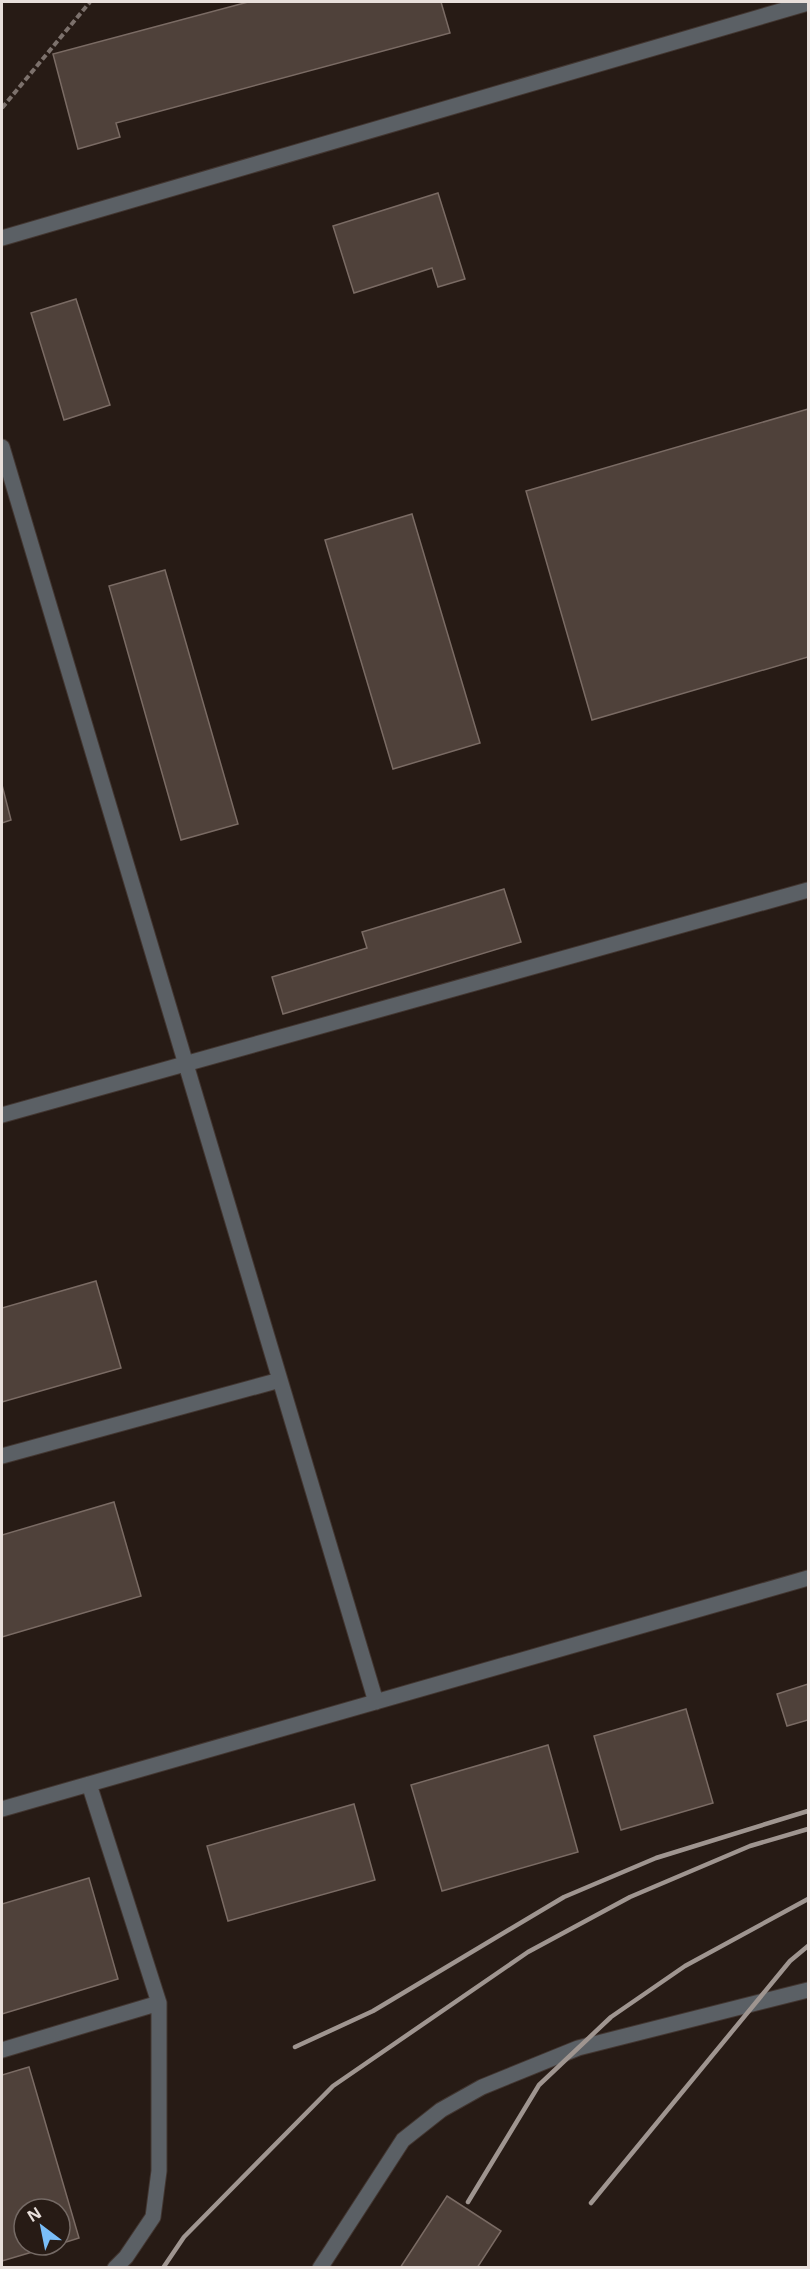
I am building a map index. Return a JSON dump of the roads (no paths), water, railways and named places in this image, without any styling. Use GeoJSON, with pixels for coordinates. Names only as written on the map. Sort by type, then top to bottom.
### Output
{"type":"FeatureCollection","features":[{"type":"Feature","properties":{"kind":"lane"},"geometry":{"type":"LineString","coordinates":[[2,238],[808,3]]}},
{"type":"Feature","properties":{"kind":"lane"},"geometry":{"type":"LineString","coordinates":[[2,447],[376,1702]]}},
{"type":"Feature","properties":{"kind":"lane"},"geometry":{"type":"LineString","coordinates":[[2,1115],[185,1062],[808,890]]}},
{"type":"Feature","properties":{"kind":"lane"},"geometry":{"type":"LineString","coordinates":[[2,1456],[280,1380]]}},
{"type":"Feature","properties":{"kind":"lane"},"geometry":{"type":"LineString","coordinates":[[2,1809],[808,1578]]}},
{"type":"Feature","properties":{"kind":"lane"},"geometry":{"type":"LineString","coordinates":[[89,1784],[159,2003],[159,2170],[153,2217],[126,2257],[115,2268]]}},
{"type":"Feature","properties":{"kind":"lane"},"geometry":{"type":"LineString","coordinates":[[320,2268],[403,2140],[441,2110],[482,2087],[578,2048],[808,1990]]}},
{"type":"Feature","properties":{"kind":"lane"},"geometry":{"type":"LineString","coordinates":[[2,2050],[159,2003]]}},
{"type":"Feature","properties":{"kind":"railway"},"geometry":{"type":"LineString","coordinates":[[295,2047],[373,2011],[564,1897],[656,1858],[808,1811]]}},
{"type":"Feature","properties":{"kind":"railway"},"geometry":{"type":"LineString","coordinates":[[163,2268],[184,2237],[333,2086],[528,1952],[630,1897],[750,1846],[808,1829]]}},
{"type":"Feature","properties":{"kind":"railway"},"geometry":{"type":"LineString","coordinates":[[468,2202],[539,2085],[611,2017],[685,1966],[808,1899]]}},
{"type":"Feature","properties":{"kind":"railway"},"geometry":{"type":"LineString","coordinates":[[591,2203],[790,1961],[808,1946]]}}]}
